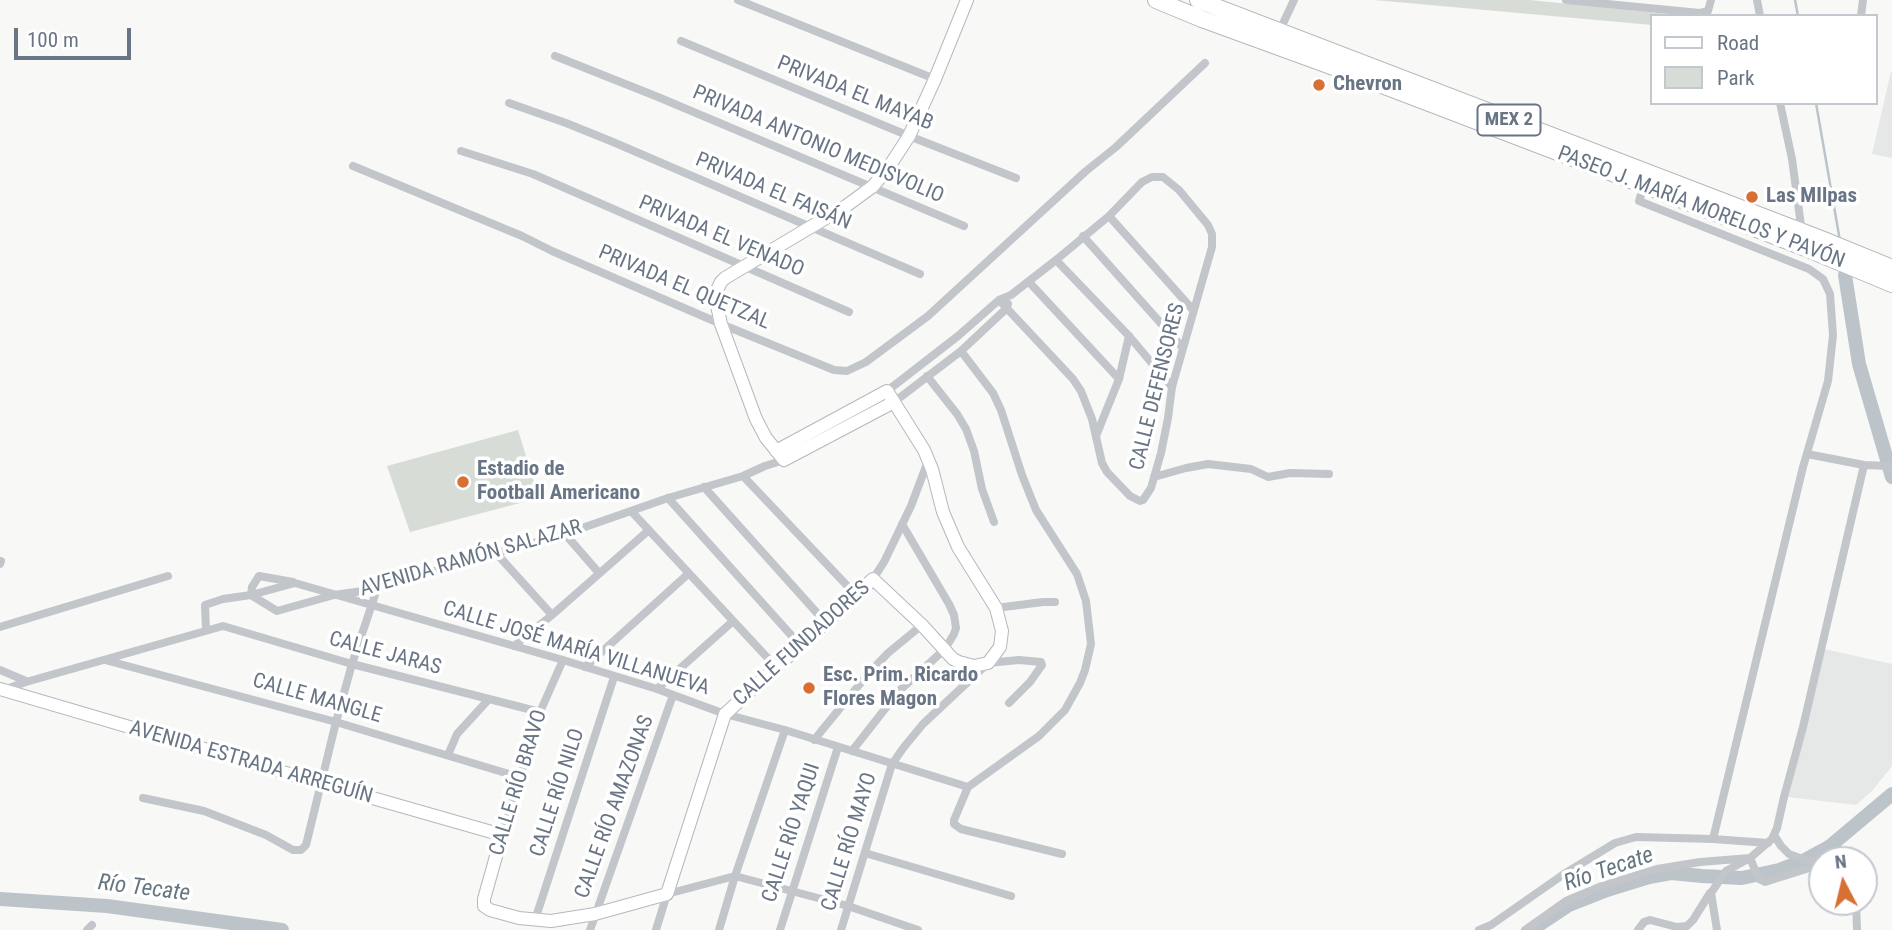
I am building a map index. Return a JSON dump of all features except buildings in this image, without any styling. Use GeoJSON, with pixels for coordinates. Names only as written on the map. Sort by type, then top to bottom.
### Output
{"type":"FeatureCollection","features":[{"type":"Feature","properties":{"kind":"highway","name":"PASEO J. MARÍA MORELOS Y PAVÓN"},"geometry":{"type":"LineString","coordinates":[[1156,0],[1202,19],[1276,38],[1802,239],[1868,266],[1892,284]]}},
{"type":"Feature","properties":{"kind":"highway","name":"PASEO J. MARÍA MORELOS Y PAVÓN"},"geometry":{"type":"LineString","coordinates":[[1198,0],[1276,38],[1644,186],[1802,239]]}},
{"type":"Feature","properties":{"kind":"highway","name":"PASEO J. MARÍA MORELOS Y PAVÓN"},"geometry":{"type":"LineString","coordinates":[[1868,266],[1892,268]]}},
{"type":"Feature","properties":{"kind":"street"},"geometry":{"type":"LineString","coordinates":[[738,0],[935,79]]}},
{"type":"Feature","properties":{"kind":"street"},"geometry":{"type":"LineString","coordinates":[[780,456],[756,419],[721,324],[716,301],[718,286],[725,278],[812,227],[872,187],[887,170],[909,136],[967,0]]}},
{"type":"Feature","properties":{"kind":"street"},"geometry":{"type":"LineString","coordinates":[[1276,38],[1294,0]]}},
{"type":"Feature","properties":{"kind":"street"},"geometry":{"type":"LineString","coordinates":[[1566,0],[1700,13],[1708,11],[1711,0]]}},
{"type":"Feature","properties":{"kind":"street","name":"PRIVADA EL MAYAB"},"geometry":{"type":"LineString","coordinates":[[681,41],[1016,178]]}},
{"type":"Feature","properties":{"kind":"street","name":"PRIVADA ANTONIO MEDISVOLIO"},"geometry":{"type":"LineString","coordinates":[[555,55],[964,226]]}},
{"type":"Feature","properties":{"kind":"street","name":"PRIVADA EL QUETZAL"},"geometry":{"type":"LineString","coordinates":[[353,166],[522,236],[721,324],[834,370],[847,371],[859,367],[928,316],[1205,63]]}},
{"type":"Feature","properties":{"kind":"street","name":"PRIVADA EL FAISÁN"},"geometry":{"type":"LineString","coordinates":[[509,103],[613,142],[920,274]]}},
{"type":"Feature","properties":{"kind":"street"},"geometry":{"type":"LineString","coordinates":[[1780,105],[1791,148],[1802,239]]}},
{"type":"Feature","properties":{"kind":"street","name":"PRIVADA EL VENADO"},"geometry":{"type":"LineString","coordinates":[[461,151],[533,174],[849,312]]}},
{"type":"Feature","properties":{"kind":"street","name":"AVENIDA RAMÓN SALAZAR"},"geometry":{"type":"LineString","coordinates":[[891,396],[999,300],[1029,282],[1109,216],[1142,182],[1158,176],[1167,179],[1208,225],[1212,240]]}},
{"type":"Feature","properties":{"kind":"street"},"geometry":{"type":"LineString","coordinates":[[1644,186],[1639,201],[1809,268],[1828,286],[1833,320],[1833,352],[1828,381],[1807,454],[1713,839]]}},
{"type":"Feature","properties":{"kind":"street"},"geometry":{"type":"LineString","coordinates":[[1109,216],[1193,310]]}},
{"type":"Feature","properties":{"kind":"street"},"geometry":{"type":"LineString","coordinates":[[1083,236],[1182,347]]}},
{"type":"Feature","properties":{"kind":"street","name":"CALLE DEFENSORES"},"geometry":{"type":"LineString","coordinates":[[1096,437],[1107,472],[1130,496],[1143,500],[1154,478],[1167,426],[1171,387],[1211,254],[1212,240]]}},
{"type":"Feature","properties":{"kind":"street"},"geometry":{"type":"LineString","coordinates":[[1056,260],[1129,336],[1171,387]]}},
{"type":"Feature","properties":{"kind":"street"},"geometry":{"type":"LineString","coordinates":[[1029,282],[1119,379]]}},
{"type":"Feature","properties":{"kind":"street","name":"AVENIDA RAMÓN SALAZAR"},"geometry":{"type":"LineString","coordinates":[[334,595],[295,583],[258,576],[251,595],[277,611],[334,595],[377,589],[565,534],[668,498],[743,476],[927,376],[961,351],[1007,308],[1011,295]]}},
{"type":"Feature","properties":{"kind":"street"},"geometry":{"type":"LineString","coordinates":[[999,300],[1081,391],[1096,437]]}},
{"type":"Feature","properties":{"kind":"street"},"geometry":{"type":"LineString","coordinates":[[1096,437],[1119,379],[1129,336]]}},
{"type":"Feature","properties":{"kind":"street"},"geometry":{"type":"LineString","coordinates":[[961,351],[993,393],[1036,510],[1077,573],[1086,601],[1091,644],[1080,683],[1065,710],[1039,736],[968,787],[954,824],[956,827],[1062,854]]}},
{"type":"Feature","properties":{"kind":"street"},"geometry":{"type":"LineString","coordinates":[[927,376],[966,429],[994,522]]}},
{"type":"Feature","properties":{"kind":"street"},"geometry":{"type":"LineString","coordinates":[[891,396],[928,458],[950,530],[967,563],[996,608],[1002,639],[997,653],[923,724],[892,764]]}},
{"type":"Feature","properties":{"kind":"street"},"geometry":{"type":"LineString","coordinates":[[1807,454],[1892,468]]}},
{"type":"Feature","properties":{"kind":"street","name":"CALLE FUNDADORES"},"geometry":{"type":"LineString","coordinates":[[726,714],[873,579],[911,506],[928,458]]}},
{"type":"Feature","properties":{"kind":"street"},"geometry":{"type":"LineString","coordinates":[[1154,478],[1208,464],[1251,469],[1268,477],[1290,472],[1329,474]]}},
{"type":"Feature","properties":{"kind":"street"},"geometry":{"type":"LineString","coordinates":[[1638,930],[1647,920],[1686,928],[1726,872],[1749,861],[1774,835],[1803,727],[1864,465]]}},
{"type":"Feature","properties":{"kind":"street"},"geometry":{"type":"LineString","coordinates":[[743,476],[856,595]]}},
{"type":"Feature","properties":{"kind":"street"},"geometry":{"type":"LineString","coordinates":[[704,487],[826,623]]}},
{"type":"Feature","properties":{"kind":"street"},"geometry":{"type":"LineString","coordinates":[[668,498],[800,645]]}},
{"type":"Feature","properties":{"kind":"street"},"geometry":{"type":"LineString","coordinates":[[632,512],[776,667]]}},
{"type":"Feature","properties":{"kind":"street"},"geometry":{"type":"LineString","coordinates":[[852,751],[899,691],[945,649],[954,634],[954,615],[902,524]]}},
{"type":"Feature","properties":{"kind":"street"},"geometry":{"type":"LineString","coordinates":[[514,646],[649,530]]}},
{"type":"Feature","properties":{"kind":"street"},"geometry":{"type":"LineString","coordinates":[[565,534],[599,573]]}},
{"type":"Feature","properties":{"kind":"street"},"geometry":{"type":"LineString","coordinates":[[496,553],[552,615]]}},
{"type":"Feature","properties":{"kind":"street"},"geometry":{"type":"LineString","coordinates":[[585,667],[688,574]]}},
{"type":"Feature","properties":{"kind":"street"},"geometry":{"type":"LineString","coordinates":[[0,627],[168,576]]}},
{"type":"Feature","properties":{"kind":"street"},"geometry":{"type":"LineString","coordinates":[[873,579],[922,625],[953,659],[974,666],[1001,661],[1040,661],[1042,665],[1025,688],[1009,703]]}},
{"type":"Feature","properties":{"kind":"street"},"geometry":{"type":"LineString","coordinates":[[2,689],[206,630],[205,605],[295,583]]}},
{"type":"Feature","properties":{"kind":"street"},"geometry":{"type":"LineString","coordinates":[[143,798],[204,811],[266,835],[293,850],[301,850],[306,845],[352,664],[377,589]]}},
{"type":"Feature","properties":{"kind":"street","name":"CALLE JOSÉ MARÍA VILLANUEVA"},"geometry":{"type":"LineString","coordinates":[[334,595],[563,660],[726,714],[968,787]]}},
{"type":"Feature","properties":{"kind":"street"},"geometry":{"type":"LineString","coordinates":[[996,608],[1055,602]]}},
{"type":"Feature","properties":{"kind":"street"},"geometry":{"type":"LineString","coordinates":[[657,689],[732,622]]}},
{"type":"Feature","properties":{"kind":"street"},"geometry":{"type":"LineString","coordinates":[[814,740],[868,674],[888,653],[922,625]]}},
{"type":"Feature","properties":{"kind":"street","name":"CALLE JARAS"},"geometry":{"type":"LineString","coordinates":[[206,630],[223,626],[352,664],[540,712]]}},
{"type":"Feature","properties":{"kind":"street","name":"CALLE MANGLE"},"geometry":{"type":"LineString","coordinates":[[104,660],[336,722],[519,777]]}},
{"type":"Feature","properties":{"kind":"street","name":"CALLE RÍO BRAVO"},"geometry":{"type":"LineString","coordinates":[[535,920],[486,909],[483,904],[540,712],[563,660]]}},
{"type":"Feature","properties":{"kind":"street"},"geometry":{"type":"LineString","coordinates":[[0,670],[26,681]]}},
{"type":"Feature","properties":{"kind":"street","name":"CALLE RÍO NILO"},"geometry":{"type":"LineString","coordinates":[[535,920],[614,677]]}},
{"type":"Feature","properties":{"kind":"street","name":"AVENIDA ESTRADA ARREGUÍN"},"geometry":{"type":"LineString","coordinates":[[2,689],[502,835]]}},
{"type":"Feature","properties":{"kind":"street","name":"CALLE RÍO AMAZONAS"},"geometry":{"type":"LineString","coordinates":[[590,930],[673,695]]}},
{"type":"Feature","properties":{"kind":"street"},"geometry":{"type":"LineString","coordinates":[[448,755],[457,734],[489,699]]}},
{"type":"Feature","properties":{"kind":"street"},"geometry":{"type":"LineString","coordinates":[[656,930],[726,714]]}},
{"type":"Feature","properties":{"kind":"street"},"geometry":{"type":"LineString","coordinates":[[719,930],[785,730]]}},
{"type":"Feature","properties":{"kind":"street","name":"CALLE RÍO YAQUI"},"geometry":{"type":"LineString","coordinates":[[780,930],[838,747]]}},
{"type":"Feature","properties":{"kind":"street","name":"CALLE RÍO MAYO"},"geometry":{"type":"LineString","coordinates":[[841,930],[892,764]]}},
{"type":"Feature","properties":{"kind":"street"},"geometry":{"type":"LineString","coordinates":[[1774,835],[1789,854],[1808,860]]}},
{"type":"Feature","properties":{"kind":"street"},"geometry":{"type":"LineString","coordinates":[[1479,930],[1491,925],[1564,874],[1615,843],[1636,837],[1768,843]]}},
{"type":"Feature","properties":{"kind":"street"},"geometry":{"type":"LineString","coordinates":[[1726,841],[1726,860]]}},
{"type":"Feature","properties":{"kind":"street"},"geometry":{"type":"LineString","coordinates":[[1741,841],[1749,861],[1763,882],[1808,867]]}},
{"type":"Feature","properties":{"kind":"street"},"geometry":{"type":"LineString","coordinates":[[865,853],[1011,896]]}},
{"type":"Feature","properties":{"kind":"street"},"geometry":{"type":"LineString","coordinates":[[1525,930],[1566,901],[1602,886],[1657,869],[1700,862],[1749,861]]}},
{"type":"Feature","properties":{"kind":"street"},"geometry":{"type":"LineString","coordinates":[[535,920],[551,921],[595,914],[735,876],[848,906],[918,930]]}},
{"type":"Feature","properties":{"kind":"street"},"geometry":{"type":"LineString","coordinates":[[1713,889],[1717,930]]}},
{"type":"Feature","properties":{"kind":"shaded area"},"geometry":{"type":"Polygon","coordinates":[[[1892,72],[1892,158],[1872,154],[1892,72]]]}},
{"type":"Feature","properties":{"kind":"shaded area"},"geometry":{"type":"Polygon","coordinates":[[[1824,649],[1892,664],[1892,766],[1872,791],[1856,805],[1788,797],[1824,649]]]}},
{"type":"Feature","properties":{"kind":"green space"},"geometry":{"type":"Polygon","coordinates":[[[1374,0],[1530,0],[1669,14],[1650,14],[1650,25],[1374,0]]]}},
{"type":"Feature","properties":{"kind":"green space","name":"Estadio de Football Americano"},"geometry":{"type":"Polygon","coordinates":[[[518,430],[539,498],[410,532],[387,466],[518,430]]]}},
{"type":"Feature","properties":{"kind":"waterway","name":"Río Tecate"},"geometry":{"type":"LineString","coordinates":[[1795,0],[1798,14]]}},
{"type":"Feature","properties":{"kind":"waterway","name":"Río Tecate"},"geometry":{"type":"LineString","coordinates":[[1816,105],[1840,241]]}},
{"type":"Feature","properties":{"kind":"waterway","name":"Río Tecate"},"geometry":{"type":"LineString","coordinates":[[1845,275],[1859,364],[1892,477]]}},
{"type":"Feature","properties":{"kind":"waterway","name":"Río Tecate"},"geometry":{"type":"LineString","coordinates":[[1531,930],[1569,905],[1649,877],[1671,873],[1742,878],[1779,870],[1829,847],[1892,794]]}},
{"type":"Feature","properties":{"kind":"waterway","name":"Río Tecate"},"geometry":{"type":"LineString","coordinates":[[0,899],[107,906],[282,930]]}},
{"type":"Feature","properties":{"kind":"place","name":"Chevron"},"geometry":{"type":"Point","coordinates":[1319,85]}},
{"type":"Feature","properties":{"kind":"place","name":"Las MIlpas"},"geometry":{"type":"Point","coordinates":[1752,197]}},
{"type":"Feature","properties":{"kind":"place","name":"Estadio de Football Americano"},"geometry":{"type":"Point","coordinates":[463,482]}},
{"type":"Feature","properties":{"kind":"place","name":"Esc. Prim. Ricardo Flores Magon"},"geometry":{"type":"Point","coordinates":[809,688]}}]}
